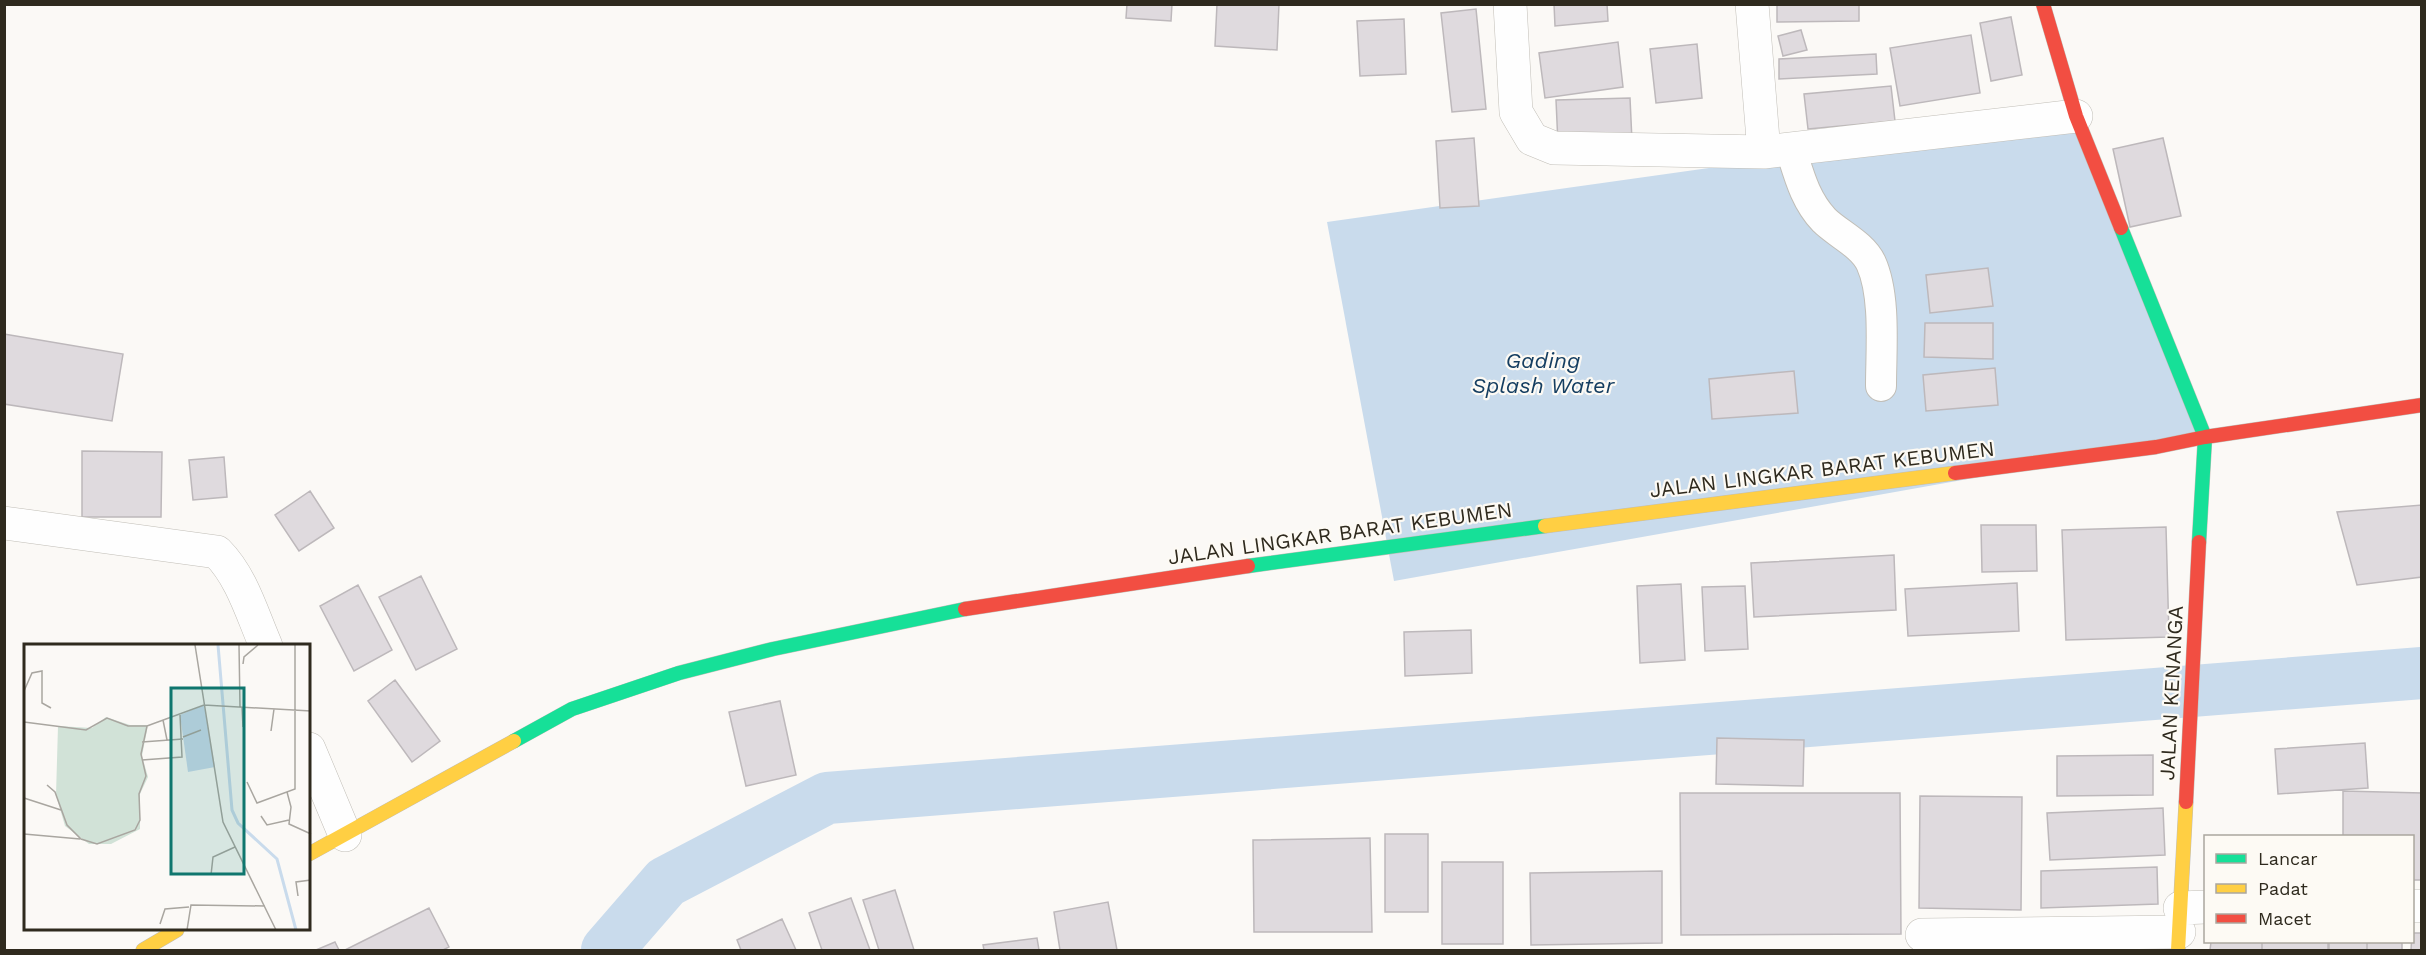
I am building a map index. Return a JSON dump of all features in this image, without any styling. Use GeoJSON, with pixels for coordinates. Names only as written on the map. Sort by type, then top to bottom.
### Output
{"type":"FeatureCollection","features":[{"type":"Feature","properties":{"kind":"main road"},"geometry":{"type":"LineString","coordinates":[[2043,4],[2076,116],[2205,437]]}},
{"type":"Feature","properties":{"kind":"main road","name":"JALAN LINGKAR BARAT KEBUMEN"},"geometry":{"type":"LineString","coordinates":[[310,853],[572,709],[679,674],[773,650],[909,620],[1311,556],[2156,447],[2205,437],[2421,405]]}},
{"type":"Feature","properties":{"kind":"main road","name":"JALAN KENANGA"},"geometry":{"type":"LineString","coordinates":[[2186,925],[2191,734],[2205,437]]}},
{"type":"Feature","properties":{"kind":"main road"},"geometry":{"type":"LineString","coordinates":[[143,951],[175,931]]}},
{"type":"Feature","properties":{"kind":"street"},"geometry":{"type":"LineString","coordinates":[[1510,4],[1516,112],[1532,139],[1554,148],[1778,151],[2076,116]]}},
{"type":"Feature","properties":{"kind":"street"},"geometry":{"type":"LineString","coordinates":[[1752,4],[1778,151]]}},
{"type":"Feature","properties":{"kind":"street"},"geometry":{"type":"LineString","coordinates":[[4,523],[217,552],[229,564],[238,581],[265,644]]}},
{"type":"Feature","properties":{"kind":"street"},"geometry":{"type":"LineString","coordinates":[[310,751],[345,835]]}},
{"type":"Feature","properties":{"kind":"street"},"geometry":{"type":"LineString","coordinates":[[1922,935],[2186,925]]}},
{"type":"Feature","properties":{"kind":"lane"},"geometry":{"type":"LineString","coordinates":[[1778,151],[1824,220],[1871,262],[1881,302],[1881,386]]}},
{"type":"Feature","properties":{"kind":"water","name":"Gading Splash Water"},"geometry":{"type":"Polygon","coordinates":[[[2076,116],[2205,437],[1394,581],[1327,222],[2076,116]]]}},
{"type":"Feature","properties":{"kind":"building"},"geometry":{"type":"Polygon","coordinates":[[[1127,4],[1172,4],[1171,21],[1126,18],[1127,4]]]}},
{"type":"Feature","properties":{"kind":"building"},"geometry":{"type":"Polygon","coordinates":[[[1217,4],[1279,4],[1277,50],[1215,46],[1217,4]]]}},
{"type":"Feature","properties":{"kind":"building"},"geometry":{"type":"Polygon","coordinates":[[[1554,4],[1607,4],[1608,21],[1555,26],[1554,4]]]}},
{"type":"Feature","properties":{"kind":"building"},"geometry":{"type":"Polygon","coordinates":[[[1777,4],[1859,4],[1859,21],[1777,22],[1777,4]]]}},
{"type":"Feature","properties":{"kind":"building"},"geometry":{"type":"Polygon","coordinates":[[[1476,9],[1486,109],[1452,112],[1441,13],[1476,9]]]}},
{"type":"Feature","properties":{"kind":"building"},"geometry":{"type":"Polygon","coordinates":[[[2011,17],[2022,75],[1991,81],[1980,23],[2011,17]]]}},
{"type":"Feature","properties":{"kind":"building"},"geometry":{"type":"Polygon","coordinates":[[[1404,19],[1406,74],[1360,76],[1357,21],[1404,19]]]}},
{"type":"Feature","properties":{"kind":"building"},"geometry":{"type":"Polygon","coordinates":[[[1801,30],[1807,50],[1783,56],[1778,36],[1801,30]]]}},
{"type":"Feature","properties":{"kind":"building"},"geometry":{"type":"Polygon","coordinates":[[[1971,35],[1980,93],[1900,106],[1890,48],[1971,35]]]}},
{"type":"Feature","properties":{"kind":"building"},"geometry":{"type":"Polygon","coordinates":[[[1618,42],[1623,87],[1545,98],[1539,53],[1618,42]]]}},
{"type":"Feature","properties":{"kind":"building"},"geometry":{"type":"Polygon","coordinates":[[[1697,44],[1702,98],[1656,103],[1650,49],[1697,44]]]}},
{"type":"Feature","properties":{"kind":"building"},"geometry":{"type":"Polygon","coordinates":[[[1876,54],[1877,74],[1779,79],[1779,59],[1876,54]]]}},
{"type":"Feature","properties":{"kind":"building"},"geometry":{"type":"Polygon","coordinates":[[[1891,86],[1895,121],[1808,129],[1804,94],[1891,86]]]}},
{"type":"Feature","properties":{"kind":"building"},"geometry":{"type":"Polygon","coordinates":[[[1630,98],[1632,141],[1558,144],[1556,100],[1630,98]]]}},
{"type":"Feature","properties":{"kind":"building"},"geometry":{"type":"Polygon","coordinates":[[[1474,138],[1479,206],[1440,208],[1436,141],[1474,138]]]}},
{"type":"Feature","properties":{"kind":"building"},"geometry":{"type":"Polygon","coordinates":[[[2163,138],[2181,216],[2130,227],[2113,149],[2163,138]]]}},
{"type":"Feature","properties":{"kind":"building"},"geometry":{"type":"Polygon","coordinates":[[[1988,268],[1993,306],[1930,313],[1926,275],[1988,268]]]}},
{"type":"Feature","properties":{"kind":"building"},"geometry":{"type":"Polygon","coordinates":[[[1925,323],[1993,323],[1993,359],[1924,357],[1925,323]]]}},
{"type":"Feature","properties":{"kind":"building"},"geometry":{"type":"Polygon","coordinates":[[[4,334],[123,354],[112,421],[4,404],[4,334]]]}},
{"type":"Feature","properties":{"kind":"building"},"geometry":{"type":"Polygon","coordinates":[[[1995,368],[1998,405],[1926,411],[1923,375],[1995,368]]]}},
{"type":"Feature","properties":{"kind":"building"},"geometry":{"type":"Polygon","coordinates":[[[1794,371],[1798,413],[1712,419],[1709,379],[1794,371]]]}},
{"type":"Feature","properties":{"kind":"building"},"geometry":{"type":"Polygon","coordinates":[[[82,451],[162,452],[161,517],[82,517],[82,451]]]}},
{"type":"Feature","properties":{"kind":"building"},"geometry":{"type":"Polygon","coordinates":[[[224,457],[227,497],[193,500],[189,460],[224,457]]]}},
{"type":"Feature","properties":{"kind":"building"},"geometry":{"type":"Polygon","coordinates":[[[310,491],[334,528],[299,551],[275,515],[310,491]]]}},
{"type":"Feature","properties":{"kind":"building"},"geometry":{"type":"Polygon","coordinates":[[[2422,505],[2422,577],[2357,585],[2337,512],[2422,505]]]}},
{"type":"Feature","properties":{"kind":"building"},"geometry":{"type":"Polygon","coordinates":[[[1981,525],[2036,525],[2037,571],[1982,572],[1981,525]]]}},
{"type":"Feature","properties":{"kind":"building"},"geometry":{"type":"Polygon","coordinates":[[[2166,527],[2169,637],[2066,640],[2062,530],[2166,527]]]}},
{"type":"Feature","properties":{"kind":"building"},"geometry":{"type":"Polygon","coordinates":[[[1894,555],[1896,610],[1754,617],[1751,563],[1894,555]]]}},
{"type":"Feature","properties":{"kind":"building"},"geometry":{"type":"Polygon","coordinates":[[[421,576],[457,649],[416,670],[379,597],[421,576]]]}},
{"type":"Feature","properties":{"kind":"building"},"geometry":{"type":"Polygon","coordinates":[[[2017,583],[2019,631],[1908,636],[1905,589],[2017,583]]]}},
{"type":"Feature","properties":{"kind":"building"},"geometry":{"type":"Polygon","coordinates":[[[1681,584],[1685,660],[1640,663],[1637,586],[1681,584]]]}},
{"type":"Feature","properties":{"kind":"building"},"geometry":{"type":"Polygon","coordinates":[[[358,585],[392,650],[354,671],[320,606],[358,585]]]}},
{"type":"Feature","properties":{"kind":"building"},"geometry":{"type":"Polygon","coordinates":[[[1745,586],[1748,649],[1705,651],[1702,587],[1745,586]]]}},
{"type":"Feature","properties":{"kind":"building"},"geometry":{"type":"Polygon","coordinates":[[[1471,630],[1472,673],[1405,676],[1404,632],[1471,630]]]}},
{"type":"Feature","properties":{"kind":"building"},"geometry":{"type":"Polygon","coordinates":[[[395,680],[440,741],[412,762],[368,701],[395,680]]]}},
{"type":"Feature","properties":{"kind":"building"},"geometry":{"type":"Polygon","coordinates":[[[780,701],[796,775],[746,786],[729,712],[780,701]]]}},
{"type":"Feature","properties":{"kind":"building"},"geometry":{"type":"Polygon","coordinates":[[[1717,738],[1804,740],[1803,786],[1716,784],[1717,738]]]}},
{"type":"Feature","properties":{"kind":"building"},"geometry":{"type":"Polygon","coordinates":[[[2365,743],[2368,788],[2278,794],[2275,749],[2365,743]]]}},
{"type":"Feature","properties":{"kind":"building"},"geometry":{"type":"Polygon","coordinates":[[[2153,755],[2153,795],[2057,796],[2057,756],[2153,755]]]}},
{"type":"Feature","properties":{"kind":"building"},"geometry":{"type":"Polygon","coordinates":[[[2343,791],[2422,793],[2422,880],[2414,880],[2414,835],[2343,835],[2343,791]]]}},
{"type":"Feature","properties":{"kind":"building"},"geometry":{"type":"Polygon","coordinates":[[[1680,793],[1900,793],[1901,934],[1681,935],[1680,793]]]}},
{"type":"Feature","properties":{"kind":"building"},"geometry":{"type":"Polygon","coordinates":[[[1920,796],[2022,797],[2021,910],[1919,908],[1920,796]]]}},
{"type":"Feature","properties":{"kind":"building"},"geometry":{"type":"Polygon","coordinates":[[[2163,808],[2165,855],[2050,860],[2047,813],[2163,808]]]}},
{"type":"Feature","properties":{"kind":"building"},"geometry":{"type":"Polygon","coordinates":[[[1385,834],[1428,834],[1428,912],[1385,912],[1385,834]]]}},
{"type":"Feature","properties":{"kind":"building"},"geometry":{"type":"Polygon","coordinates":[[[1370,838],[1372,932],[1254,932],[1253,840],[1370,838]]]}},
{"type":"Feature","properties":{"kind":"building"},"geometry":{"type":"Polygon","coordinates":[[[1442,862],[1503,862],[1503,944],[1442,944],[1442,862]]]}},
{"type":"Feature","properties":{"kind":"building"},"geometry":{"type":"Polygon","coordinates":[[[2157,867],[2158,904],[2041,908],[2041,871],[2157,867]]]}},
{"type":"Feature","properties":{"kind":"building"},"geometry":{"type":"Polygon","coordinates":[[[1662,871],[1662,943],[1531,945],[1530,873],[1662,871]]]}},
{"type":"Feature","properties":{"kind":"building"},"geometry":{"type":"Polygon","coordinates":[[[895,890],[914,950],[879,950],[863,900],[895,890]]]}},
{"type":"Feature","properties":{"kind":"building"},"geometry":{"type":"Polygon","coordinates":[[[851,898],[870,950],[822,950],[809,913],[851,898]]]}},
{"type":"Feature","properties":{"kind":"building"},"geometry":{"type":"Polygon","coordinates":[[[1108,902],[1117,950],[1060,950],[1054,912],[1108,902]]]}},
{"type":"Feature","properties":{"kind":"building"},"geometry":{"type":"Polygon","coordinates":[[[429,908],[449,947],[443,950],[345,950],[429,908]]]}},
{"type":"Feature","properties":{"kind":"building"},"geometry":{"type":"Polygon","coordinates":[[[782,919],[796,950],[741,950],[737,940],[782,919]]]}},
{"type":"Feature","properties":{"kind":"building"},"geometry":{"type":"Polygon","coordinates":[[[2414,933],[2422,933],[2422,950],[2411,950],[2414,933]]]}},
{"type":"Feature","properties":{"kind":"building"},"geometry":{"type":"Polygon","coordinates":[[[1037,938],[1039,950],[984,950],[983,945],[1037,938]]]}},
{"type":"Feature","properties":{"kind":"building"},"geometry":{"type":"Polygon","coordinates":[[[335,942],[339,950],[316,950],[335,942]]]}},
{"type":"Feature","properties":{"kind":"building"},"geometry":{"type":"Polygon","coordinates":[[[2211,943],[2262,943],[2262,950],[2210,950],[2211,943]]]}},
{"type":"Feature","properties":{"kind":"building"},"geometry":{"type":"Polygon","coordinates":[[[2262,943],[2328,943],[2328,950],[2262,950],[2262,943]]]}},
{"type":"Feature","properties":{"kind":"building"},"geometry":{"type":"Polygon","coordinates":[[[2329,943],[2367,943],[2367,950],[2329,950],[2329,943]]]}},
{"type":"Feature","properties":{"kind":"building"},"geometry":{"type":"Polygon","coordinates":[[[2367,943],[2402,943],[2402,950],[2367,950],[2367,943]]]}},
{"type":"Feature","properties":{"kind":"waterway"},"geometry":{"type":"LineString","coordinates":[[607,950],[666,882],[827,798],[2422,673]]}},
{"type":"Feature","properties":{"kind":"traffic: fast"},"geometry":{"type":"LineString","coordinates":[[2121,228],[2205,437],[2199,542]]}},
{"type":"Feature","properties":{"kind":"traffic: fast"},"geometry":{"type":"LineString","coordinates":[[1248,566],[1545,526]]}},
{"type":"Feature","properties":{"kind":"traffic: fast"},"geometry":{"type":"LineString","coordinates":[[514,741],[572,709],[679,673],[773,649],[965,609]]}},
{"type":"Feature","properties":{"kind":"traffic: slow"},"geometry":{"type":"LineString","coordinates":[[1545,526],[1955,473]]}},
{"type":"Feature","properties":{"kind":"traffic: slow"},"geometry":{"type":"LineString","coordinates":[[310,853],[514,741]]}},
{"type":"Feature","properties":{"kind":"traffic: slow"},"geometry":{"type":"LineString","coordinates":[[2178,950],[2186,802]]}},
{"type":"Feature","properties":{"kind":"traffic: slow"},"geometry":{"type":"LineString","coordinates":[[143,950],[175,931]]}},
{"type":"Feature","properties":{"kind":"traffic: jam"},"geometry":{"type":"LineString","coordinates":[[2043,4],[2076,116],[2121,228]]}},
{"type":"Feature","properties":{"kind":"traffic: jam"},"geometry":{"type":"LineString","coordinates":[[1955,473],[2156,447],[2205,437],[2422,405]]}},
{"type":"Feature","properties":{"kind":"traffic: jam"},"geometry":{"type":"LineString","coordinates":[[2186,802],[2199,542]]}},
{"type":"Feature","properties":{"kind":"traffic: jam"},"geometry":{"type":"LineString","coordinates":[[965,609],[1248,566]]}}]}
